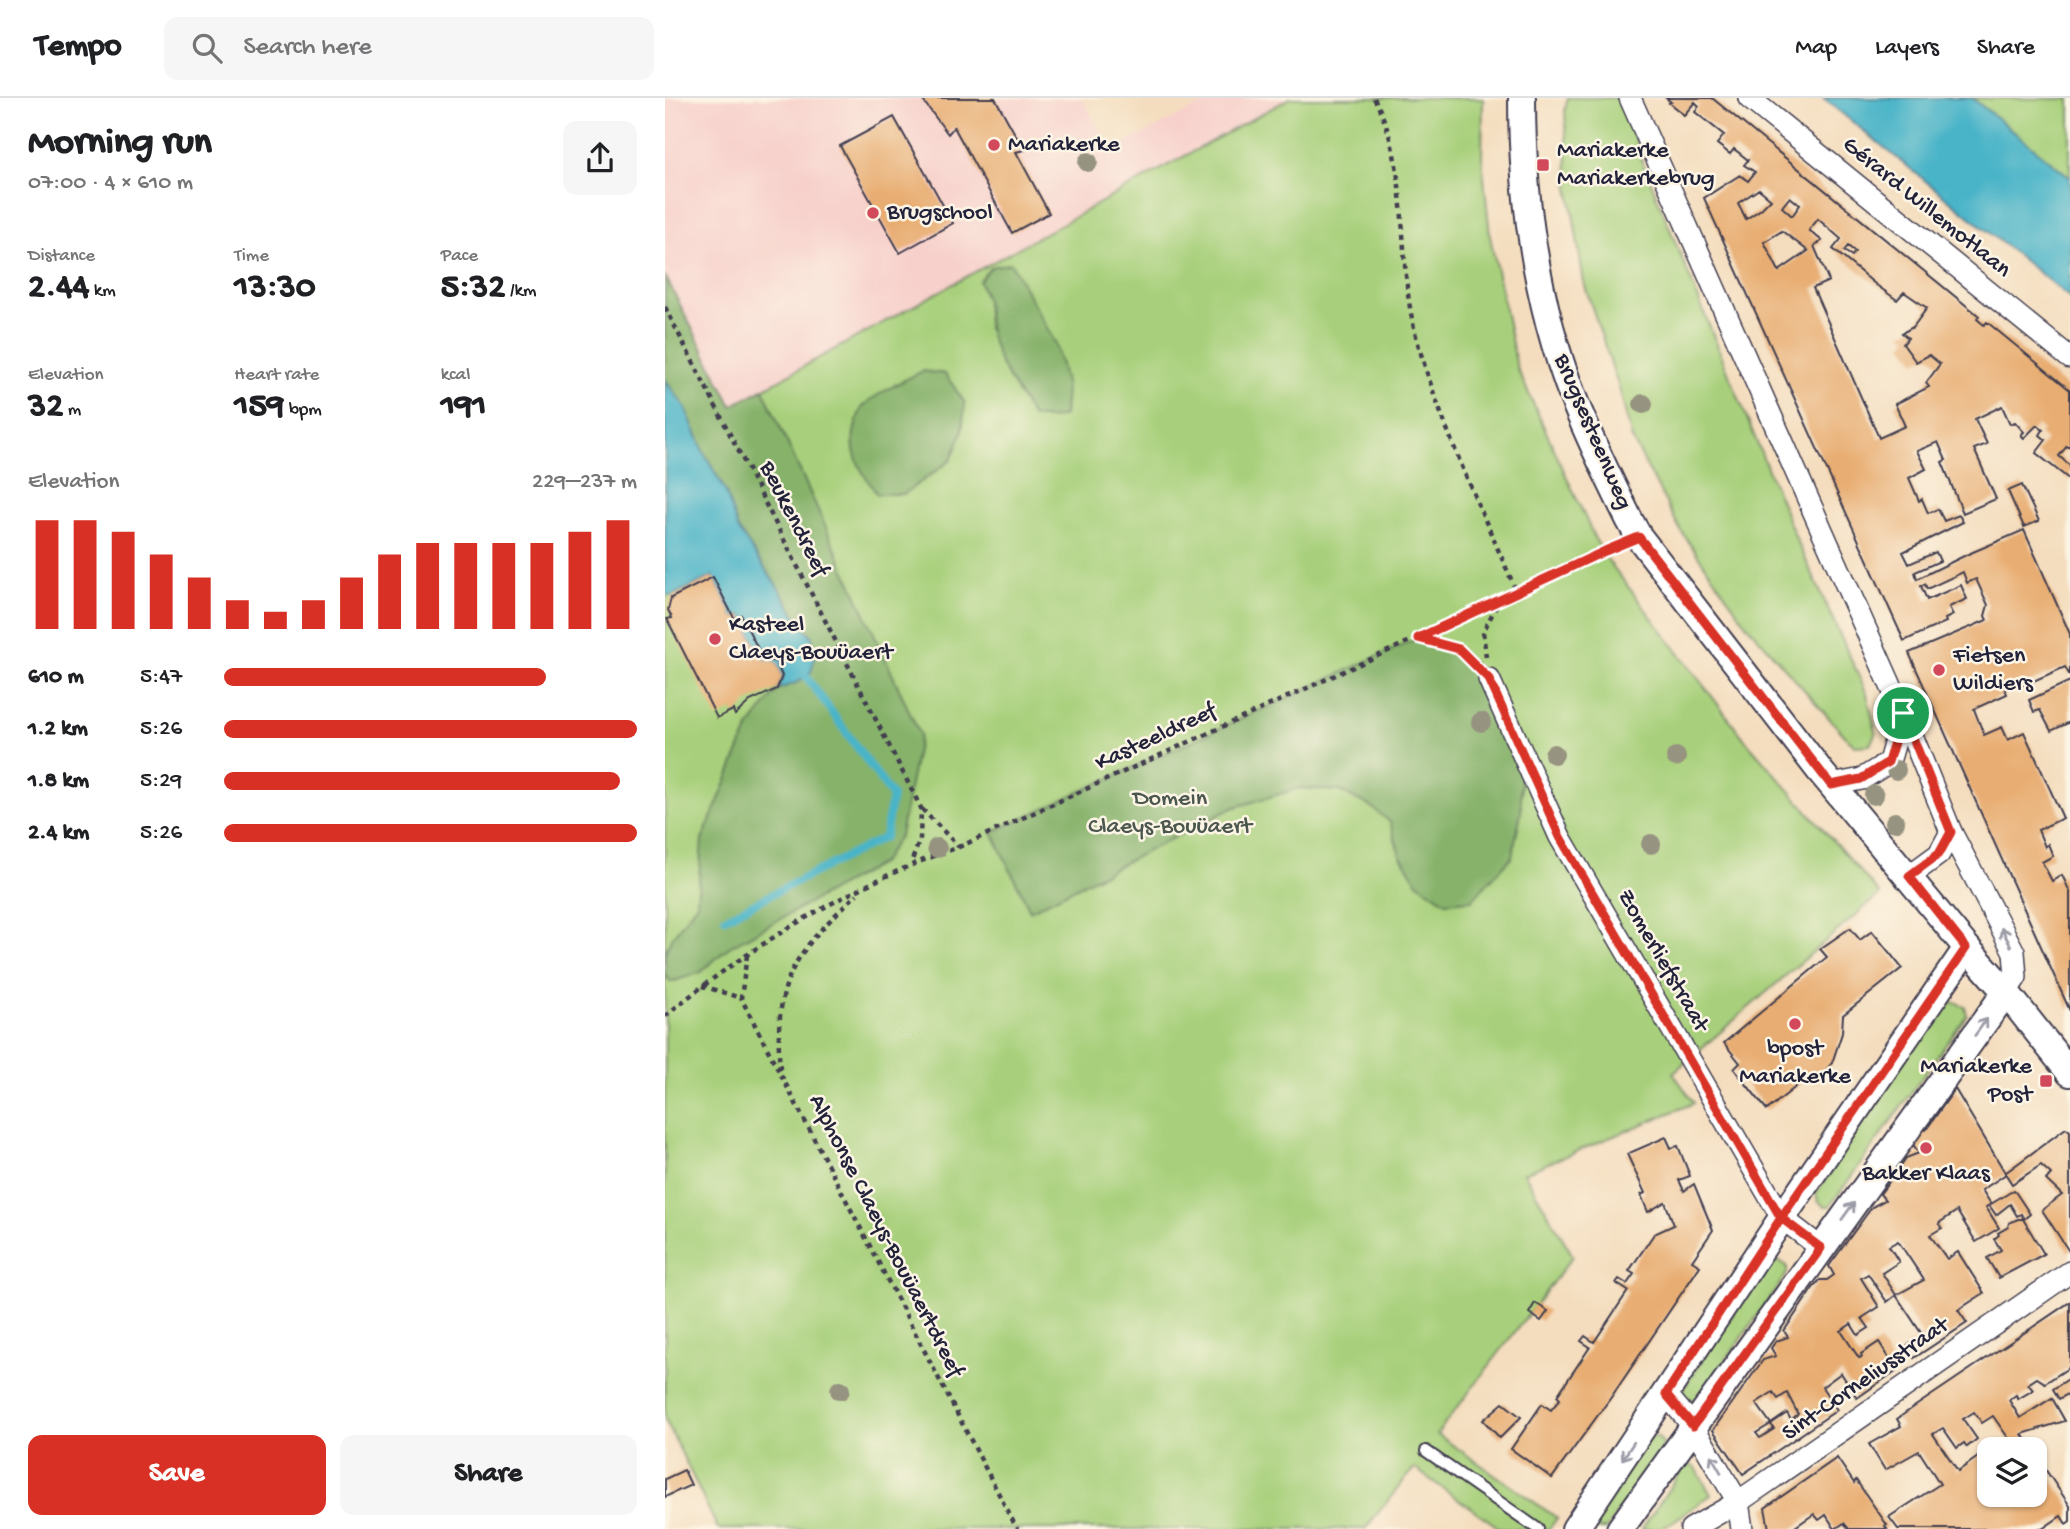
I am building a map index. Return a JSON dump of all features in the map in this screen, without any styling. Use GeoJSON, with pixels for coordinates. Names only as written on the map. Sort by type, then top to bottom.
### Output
{"type":"FeatureCollection","features":[{"type":"Feature","properties":{"kind":"street","name":"Brugsesteenweg"},"geometry":{"type":"LineString","coordinates":[[1522,98],[1522,155],[1531,230],[1556,345],[1594,447],[1639,537],[1831,785],[1966,948],[2006,992],[2070,1073]]}},
{"type":"Feature","properties":{"kind":"street"},"geometry":{"type":"LineString","coordinates":[[1620,1529],[2016,977],[2014,952],[1951,832],[1903,713],[1630,98]]}},
{"type":"Feature","properties":{"kind":"street","name":"Gérard Willemotlaan"},"geometry":{"type":"LineString","coordinates":[[1749,98],[2070,358]]}},
{"type":"Feature","properties":{"kind":"street","name":"Zomerliefstraat"},"geometry":{"type":"LineString","coordinates":[[1489,679],[1560,837],[1781,1218],[1821,1248]]}},
{"type":"Feature","properties":{"kind":"street"},"geometry":{"type":"LineString","coordinates":[[1831,785],[1861,779],[1888,762],[1903,713]]}},
{"type":"Feature","properties":{"kind":"street"},"geometry":{"type":"LineString","coordinates":[[1909,876],[1939,854],[1951,832]]}},
{"type":"Feature","properties":{"kind":"street"},"geometry":{"type":"LineString","coordinates":[[1575,1529],[1781,1218],[1966,948]]}},
{"type":"Feature","properties":{"kind":"street","name":"Sint-Corneliusstraat"},"geometry":{"type":"LineString","coordinates":[[1691,1529],[1738,1502],[2070,1272]]}},
{"type":"Feature","properties":{"kind":"street"},"geometry":{"type":"LineString","coordinates":[[1666,1394],[1693,1426],[1738,1502],[1742,1529]]}},
{"type":"Feature","properties":{"kind":"lane"},"geometry":{"type":"LineString","coordinates":[[1426,1451],[1538,1529]]}},
{"type":"Feature","properties":{"kind":"path"},"geometry":{"type":"LineString","coordinates":[[1374,98],[1385,120],[1396,158],[1402,244],[1415,334],[1440,411],[1517,593]]}},
{"type":"Feature","properties":{"kind":"path","name":"Beukendreef"},"geometry":{"type":"LineString","coordinates":[[665,307],[921,808]]}},
{"type":"Feature","properties":{"kind":"path","name":"Kasteeldreef"},"geometry":{"type":"LineString","coordinates":[[665,1016],[701,986],[790,927],[911,864],[959,848],[1639,537]]}},
{"type":"Feature","properties":{"kind":"path"},"geometry":{"type":"LineString","coordinates":[[1489,679],[1483,632],[1499,601]]}},
{"type":"Feature","properties":{"kind":"path"},"geometry":{"type":"LineString","coordinates":[[1418,638],[1459,649],[1489,679]]}},
{"type":"Feature","properties":{"kind":"path"},"geometry":{"type":"LineString","coordinates":[[921,808],[959,848]]}},
{"type":"Feature","properties":{"kind":"path"},"geometry":{"type":"LineString","coordinates":[[911,864],[920,839],[921,808]]}},
{"type":"Feature","properties":{"kind":"path"},"geometry":{"type":"LineString","coordinates":[[780,1072],[779,1041],[784,993],[800,955],[863,889]]}},
{"type":"Feature","properties":{"kind":"path"},"geometry":{"type":"LineString","coordinates":[[701,986],[741,998],[747,954]]}},
{"type":"Feature","properties":{"kind":"path","name":"Alphonse Claeys-Bouüaertdreef"},"geometry":{"type":"LineString","coordinates":[[741,998],[1017,1529]]}},
{"type":"Feature","properties":{"kind":"shaded area","name":"Brugschool"},"geometry":{"type":"Polygon","coordinates":[[[665,98],[1082,98],[1111,150],[1214,98],[1290,98],[732,406],[665,276],[665,98]]]}},
{"type":"Feature","properties":{"kind":"green space","name":"Domein Claeys-Bouüaert"},"geometry":{"type":"Polygon","coordinates":[[[1290,98],[1483,98],[1482,158],[1490,236],[1517,368],[1595,539],[1607,559],[1747,742],[1880,894],[1673,1073],[1694,1103],[1524,1173],[1573,1256],[1437,1434],[1557,1518],[1549,1529],[1501,1529],[1414,1468],[1365,1529],[718,1529],[665,1419],[665,276],[732,406],[1290,98]]]}},
{"type":"Feature","properties":{"kind":"green space"},"geometry":{"type":"Polygon","coordinates":[[[1568,98],[1622,98],[1641,158],[1797,541],[1867,694],[1876,732],[1870,745],[1856,746],[1845,736],[1746,624],[1681,531],[1632,439],[1620,391],[1584,283],[1568,181],[1565,109],[1568,98]]]}},
{"type":"Feature","properties":{"kind":"green space"},"geometry":{"type":"Polygon","coordinates":[[[1972,98],[2070,99],[2070,177],[1972,98]]]}},
{"type":"Feature","properties":{"kind":"green space"},"geometry":{"type":"Polygon","coordinates":[[[1011,263],[1056,344],[1066,386],[1064,416],[1049,419],[1032,417],[1000,363],[988,328],[986,300],[979,281],[991,267],[1011,263]]]}},
{"type":"Feature","properties":{"kind":"green space"},"geometry":{"type":"Polygon","coordinates":[[[665,276],[732,406],[763,389],[920,735],[900,835],[882,863],[729,947],[701,972],[671,982],[665,975],[665,954],[671,939],[697,903],[702,840],[749,727],[778,689],[798,682],[811,635],[801,625],[738,529],[725,490],[704,453],[685,407],[665,380],[665,276]]]}},
{"type":"Feature","properties":{"kind":"green space"},"geometry":{"type":"Polygon","coordinates":[[[923,371],[945,374],[965,403],[962,433],[951,460],[904,494],[877,494],[854,452],[854,434],[859,414],[873,398],[923,371]]]}},
{"type":"Feature","properties":{"kind":"green space"},"geometry":{"type":"Polygon","coordinates":[[[1418,638],[1459,649],[1489,679],[1521,750],[1521,812],[1512,857],[1472,900],[1446,902],[1418,883],[1400,855],[1390,822],[1370,806],[1340,791],[1300,788],[1232,808],[1030,911],[992,832],[1418,638]]]}},
{"type":"Feature","properties":{"kind":"green space"},"geometry":{"type":"Polygon","coordinates":[[[1945,1002],[1965,1007],[1967,1015],[1830,1206],[1824,1206],[1818,1201],[1816,1193],[1945,1002]]]}},
{"type":"Feature","properties":{"kind":"green space"},"geometry":{"type":"Polygon","coordinates":[[[1773,1260],[1787,1266],[1787,1274],[1698,1399],[1685,1397],[1684,1388],[1765,1265],[1773,1260]]]}},
{"type":"Feature","properties":{"kind":"green space"},"geometry":{"type":"Polygon","coordinates":[[[1650,1436],[1658,1437],[1663,1448],[1606,1529],[1584,1529],[1650,1436]]]}},
{"type":"Feature","properties":{"kind":"green space"},"geometry":{"type":"Polygon","coordinates":[[[1689,1464],[1696,1468],[1711,1495],[1662,1529],[1642,1529],[1683,1468],[1689,1464]]]}},
{"type":"Feature","properties":{"kind":"water"},"geometry":{"type":"Polygon","coordinates":[[[1823,98],[1972,98],[2070,177],[2070,298],[1823,98]]]}},
{"type":"Feature","properties":{"kind":"water"},"geometry":{"type":"Polygon","coordinates":[[[665,380],[685,407],[704,453],[725,490],[738,529],[801,625],[811,635],[816,652],[811,672],[798,682],[778,689],[783,677],[777,663],[762,659],[742,615],[734,618],[713,576],[671,596],[665,594],[665,380]]]}},
{"type":"Feature","properties":{"kind":"building"},"geometry":{"type":"Polygon","coordinates":[[[921,98],[995,98],[1024,150],[1016,152],[1049,213],[1012,233],[954,127],[948,134],[921,98]]]}},
{"type":"Feature","properties":{"kind":"building"},"geometry":{"type":"Polygon","coordinates":[[[1666,98],[1712,98],[1979,316],[1977,319],[1984,325],[1987,322],[2070,390],[2070,448],[2067,446],[2059,456],[2070,466],[2070,480],[2036,453],[2046,440],[2040,435],[2043,430],[2037,425],[2024,438],[2021,435],[2024,432],[2015,422],[2010,424],[2002,406],[1975,419],[1987,444],[1974,449],[1996,499],[1963,513],[1942,462],[1946,460],[1938,442],[1917,451],[1926,469],[1909,478],[1919,501],[1922,499],[1928,513],[1938,509],[1944,521],[1959,515],[1963,522],[1903,552],[1909,564],[1936,552],[1940,561],[1915,572],[1917,579],[2024,530],[2070,634],[2070,676],[2065,667],[2022,686],[2019,682],[2005,689],[2007,694],[1974,709],[1984,735],[2002,727],[2008,740],[2024,732],[2063,818],[2038,830],[2045,847],[2048,844],[2053,856],[2042,862],[2052,881],[2062,875],[2070,892],[2070,1011],[1909,653],[1987,620],[1985,616],[1988,605],[1976,579],[1967,583],[1963,572],[1927,589],[1925,584],[1921,586],[1927,600],[1961,585],[1967,599],[1949,607],[1953,615],[1945,619],[1946,622],[1904,641],[1704,198],[1740,175],[1748,181],[1755,172],[1744,165],[1748,160],[1734,149],[1730,154],[1717,144],[1724,135],[1695,112],[1699,106],[1695,102],[1684,115],[1669,103],[1671,102],[1666,98]],[[1759,189],[1738,203],[1746,219],[1771,199],[1759,189]],[[1790,197],[1782,207],[1792,216],[1800,205],[1790,197]],[[1818,219],[1809,230],[1822,241],[1814,246],[1829,281],[1813,288],[1879,438],[1905,426],[1895,404],[1929,387],[1926,383],[1940,364],[1929,355],[1916,362],[1903,344],[1908,338],[1902,333],[1913,327],[1927,308],[1904,292],[1897,300],[1875,284],[1833,249],[1841,239],[1818,219]],[[1782,231],[1764,242],[1779,271],[1808,251],[1782,231]],[[1848,246],[1844,251],[1852,256],[1855,252],[1848,246]]]}},
{"type":"Feature","properties":{"kind":"building"},"geometry":{"type":"Polygon","coordinates":[[[894,117],[953,223],[900,253],[840,146],[894,117]]]}},
{"type":"Feature","properties":{"kind":"building"},"geometry":{"type":"Polygon","coordinates":[[[2022,485],[2039,521],[2024,527],[2008,491],[2022,485]]]}},
{"type":"Feature","properties":{"kind":"building","name":"Kasteel Claeys-Bouüaert"},"geometry":{"type":"Polygon","coordinates":[[[713,577],[734,618],[741,615],[763,659],[776,662],[782,676],[777,689],[750,701],[735,715],[733,710],[717,718],[667,619],[672,618],[668,610],[671,598],[713,577]]]}},
{"type":"Feature","properties":{"kind":"building"},"geometry":{"type":"Polygon","coordinates":[[[2070,681],[2070,722],[2051,731],[2040,710],[2034,712],[2029,700],[2070,681]]]}},
{"type":"Feature","properties":{"kind":"building","name":"bpost Mariakerke"},"geometry":{"type":"Polygon","coordinates":[[[1850,928],[1860,940],[1872,931],[1902,968],[1843,1015],[1842,1033],[1832,1063],[1815,1084],[1808,1077],[1767,1110],[1734,1069],[1740,1063],[1724,1043],[1827,957],[1820,949],[1850,928]]]}},
{"type":"Feature","properties":{"kind":"building"},"geometry":{"type":"Polygon","coordinates":[[[1955,1089],[2006,1174],[1982,1190],[1991,1204],[2014,1190],[2030,1214],[2024,1219],[2021,1214],[2017,1216],[2010,1204],[1996,1215],[1989,1205],[1986,1207],[1999,1228],[1976,1242],[1957,1211],[1939,1223],[1942,1228],[1930,1235],[1947,1259],[1958,1252],[1984,1293],[1958,1310],[1967,1323],[1914,1358],[1906,1346],[1923,1336],[1896,1295],[1887,1302],[1868,1274],[1861,1278],[1879,1307],[1862,1318],[1869,1328],[1858,1335],[1851,1324],[1841,1331],[1859,1358],[1879,1342],[1897,1370],[1857,1398],[1841,1373],[1822,1387],[1837,1410],[1743,1474],[1713,1430],[1763,1360],[1776,1356],[1771,1348],[1776,1341],[1788,1337],[1784,1331],[1813,1288],[1820,1280],[1827,1280],[1834,1275],[1829,1266],[1872,1207],[1885,1200],[1880,1194],[1897,1164],[1900,1167],[1906,1158],[1919,1153],[1912,1143],[1923,1128],[1926,1130],[1955,1089]],[[1898,1241],[1889,1246],[1899,1262],[1882,1273],[1896,1295],[1924,1280],[1898,1241]],[[1773,1392],[1756,1403],[1771,1424],[1787,1413],[1791,1420],[1798,1414],[1787,1393],[1778,1399],[1773,1392]],[[1771,1424],[1756,1433],[1760,1438],[1774,1429],[1771,1424]]]}},
{"type":"Feature","properties":{"kind":"building"},"geometry":{"type":"Polygon","coordinates":[[[2066,1128],[2070,1131],[2070,1253],[2042,1210],[2062,1195],[2046,1180],[2051,1174],[2041,1165],[2012,1184],[2005,1173],[2066,1128]]]}},
{"type":"Feature","properties":{"kind":"building"},"geometry":{"type":"Polygon","coordinates":[[[1666,1137],[1671,1148],[1678,1146],[1690,1176],[1679,1180],[1684,1191],[1694,1184],[1713,1230],[1692,1261],[1700,1266],[1612,1396],[1552,1478],[1511,1449],[1542,1404],[1551,1410],[1560,1399],[1557,1396],[1590,1347],[1581,1341],[1585,1336],[1594,1342],[1628,1291],[1616,1283],[1619,1279],[1627,1284],[1634,1274],[1629,1271],[1654,1234],[1674,1225],[1665,1202],[1648,1212],[1641,1195],[1645,1193],[1627,1154],[1666,1137]]]}},
{"type":"Feature","properties":{"kind":"building"},"geometry":{"type":"Polygon","coordinates":[[[2018,1219],[2023,1219],[2044,1254],[1999,1278],[1987,1258],[2001,1250],[1994,1239],[1998,1233],[2018,1219]]]}},
{"type":"Feature","properties":{"kind":"building"},"geometry":{"type":"Polygon","coordinates":[[[2070,1302],[2070,1367],[2045,1383],[2037,1378],[2028,1384],[2033,1390],[2018,1399],[2016,1395],[2009,1400],[2020,1418],[2052,1398],[2065,1421],[2022,1434],[2024,1437],[2008,1437],[1993,1416],[1982,1423],[1974,1412],[1963,1419],[1977,1439],[1967,1447],[1964,1443],[1957,1448],[1943,1428],[1933,1434],[1958,1471],[1977,1458],[1977,1507],[2047,1507],[2047,1472],[2070,1506],[2070,1521],[2066,1524],[2061,1516],[2042,1529],[1898,1529],[1889,1517],[1940,1484],[1919,1451],[1885,1470],[1869,1444],[1901,1426],[1897,1419],[2070,1302]]]}},
{"type":"Feature","properties":{"kind":"building"},"geometry":{"type":"Polygon","coordinates":[[[1535,1303],[1548,1311],[1541,1321],[1529,1313],[1535,1303]]]}},
{"type":"Feature","properties":{"kind":"building"},"geometry":{"type":"Polygon","coordinates":[[[2070,1378],[2070,1393],[2059,1399],[2053,1389],[2070,1378]]]}},
{"type":"Feature","properties":{"kind":"building"},"geometry":{"type":"Polygon","coordinates":[[[1503,1403],[1521,1417],[1500,1438],[1483,1420],[1503,1403]]]}},
{"type":"Feature","properties":{"kind":"building"},"geometry":{"type":"Polygon","coordinates":[[[1837,1458],[1854,1483],[1856,1480],[1887,1525],[1887,1529],[1849,1529],[1844,1523],[1835,1529],[1826,1515],[1819,1520],[1814,1514],[1792,1529],[1769,1529],[1765,1508],[1837,1458]]]}},
{"type":"Feature","properties":{"kind":"building"},"geometry":{"type":"Polygon","coordinates":[[[684,1470],[691,1485],[665,1497],[665,1479],[684,1470]]]}},
{"type":"Feature","properties":{"kind":"waterway"},"geometry":{"type":"LineString","coordinates":[[725,918],[885,837],[892,796],[800,668]]}},
{"type":"Feature","properties":{"kind":"place","name":"Mariakerke"},"geometry":{"type":"Point","coordinates":[994,145]}},
{"type":"Feature","properties":{"kind":"place","name":"Mariakerke Mariakerkebrug"},"geometry":{"type":"Point","coordinates":[1543,165]}},
{"type":"Feature","properties":{"kind":"place","name":"Brugschool"},"geometry":{"type":"Point","coordinates":[873,213]}},
{"type":"Feature","properties":{"kind":"place","name":"Kasteel Claeys-Bouüaert"},"geometry":{"type":"Point","coordinates":[715,639]}},
{"type":"Feature","properties":{"kind":"place","name":"Fietsen Wildiers"},"geometry":{"type":"Point","coordinates":[1939,670]}},
{"type":"Feature","properties":{"kind":"place","name":"bpost Mariakerke"},"geometry":{"type":"Point","coordinates":[1795,1024]}},
{"type":"Feature","properties":{"kind":"place","name":"Mariakerke Post"},"geometry":{"type":"Point","coordinates":[2046,1081]}},
{"type":"Feature","properties":{"kind":"place","name":"Bakker Klaas"},"geometry":{"type":"Point","coordinates":[1926,1148]}},
{"type":"Feature","properties":{"kind":"route"},"geometry":{"type":"LineString","coordinates":[[1903,713],[1888,762],[1861,779],[1831,785],[1639,537],[1418,638],[1459,649],[1489,679],[1560,837],[1781,1218],[1821,1248],[1693,1426],[1666,1394],[1781,1218],[1966,948],[1909,876],[1939,854],[1951,832],[1903,713]]}}]}
